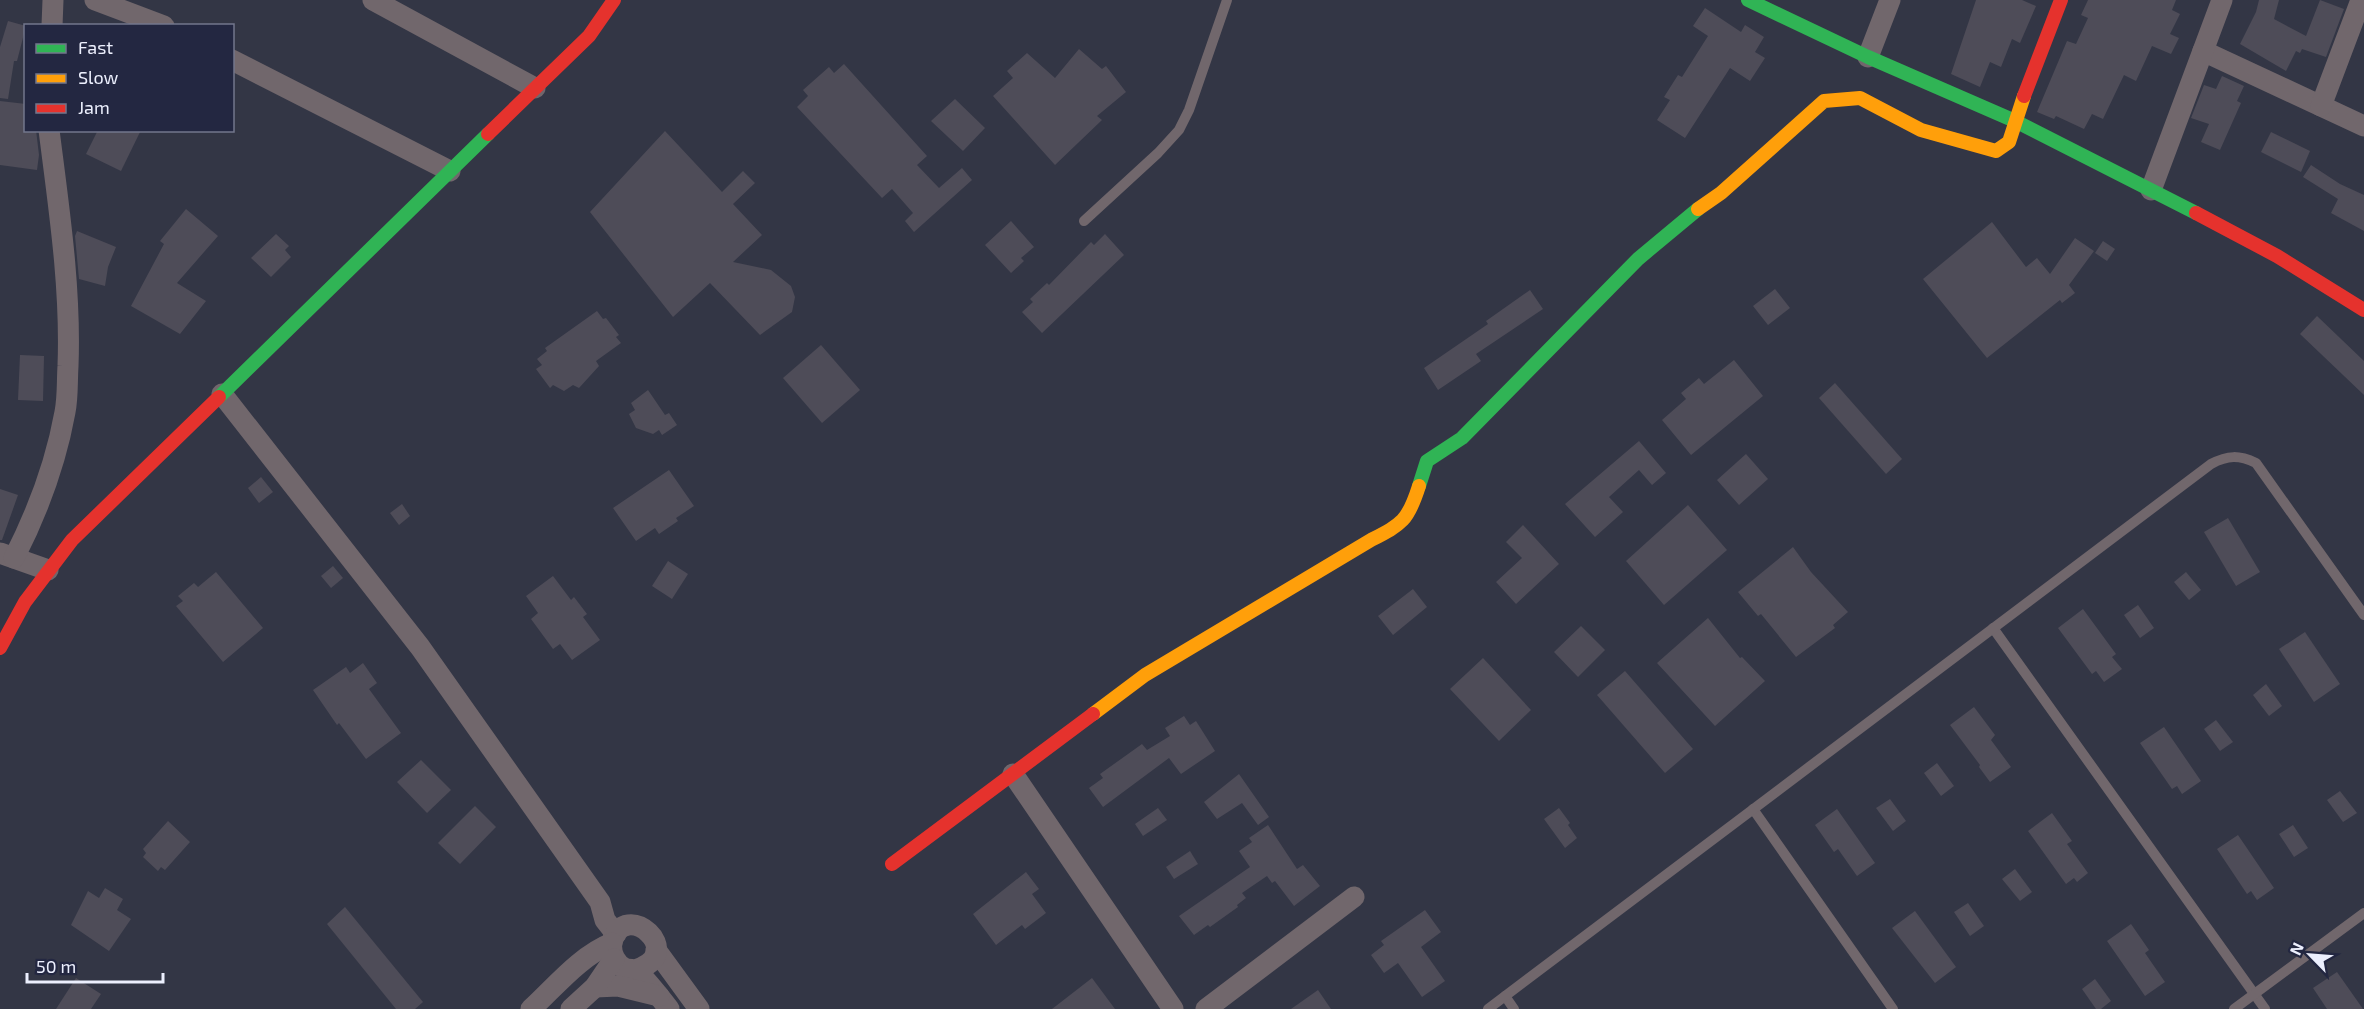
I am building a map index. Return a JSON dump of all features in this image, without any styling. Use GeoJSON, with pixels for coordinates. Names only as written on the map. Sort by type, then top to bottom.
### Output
{"type":"FeatureCollection","features":[{"type":"Feature","properties":{"kind":"street"},"geometry":{"type":"LineString","coordinates":[[52,24],[53,0]]}},
{"type":"Feature","properties":{"kind":"street"},"geometry":{"type":"LineString","coordinates":[[95,0],[159,24]]}},
{"type":"Feature","properties":{"kind":"street"},"geometry":{"type":"LineString","coordinates":[[373,0],[535,88]]}},
{"type":"Feature","properties":{"kind":"street"},"geometry":{"type":"LineString","coordinates":[[1748,0],[1868,57],[2015,121],[2277,256],[2364,310]]}},
{"type":"Feature","properties":{"kind":"street"},"geometry":{"type":"LineString","coordinates":[[1868,57],[1890,0]]}},
{"type":"Feature","properties":{"kind":"street"},"geometry":{"type":"LineString","coordinates":[[892,864],[1145,675],[1400,525],[1412,508],[1427,461],[1462,438],[1638,259],[1689,215],[1721,193],[1824,101],[1860,98],[1921,130],[1996,151],[2009,142],[2061,0]]}},
{"type":"Feature","properties":{"kind":"street"},"geometry":{"type":"LineString","coordinates":[[2151,190],[2222,0]]}},
{"type":"Feature","properties":{"kind":"street"},"geometry":{"type":"LineString","coordinates":[[2321,106],[2361,0]]}},
{"type":"Feature","properties":{"kind":"street"},"geometry":{"type":"LineString","coordinates":[[0,648],[25,602],[72,540],[589,36],[610,1]]}},
{"type":"Feature","properties":{"kind":"street"},"geometry":{"type":"LineString","coordinates":[[2203,51],[2364,126]]}},
{"type":"Feature","properties":{"kind":"street"},"geometry":{"type":"LineString","coordinates":[[234,61],[450,171]]}},
{"type":"Feature","properties":{"kind":"street"},"geometry":{"type":"LineString","coordinates":[[48,570],[7,555],[28,530],[57,446],[66,410],[69,331],[58,186],[49,132]]}},
{"type":"Feature","properties":{"kind":"street"},"geometry":{"type":"LineString","coordinates":[[222,394],[420,647],[600,902],[619,910],[619,940],[627,969],[635,970],[645,967],[653,960],[656,950]]}},
{"type":"Feature","properties":{"kind":"street"},"geometry":{"type":"LineString","coordinates":[[1013,774],[1173,1009]]}},
{"type":"Feature","properties":{"kind":"street"},"geometry":{"type":"LineString","coordinates":[[1206,1009],[1354,897]]}},
{"type":"Feature","properties":{"kind":"street"},"geometry":{"type":"LineString","coordinates":[[531,1009],[597,949],[648,930],[653,936],[656,950],[699,1009]]}},
{"type":"Feature","properties":{"kind":"street"},"geometry":{"type":"LineString","coordinates":[[571,1009],[595,987],[619,940]]}},
{"type":"Feature","properties":{"kind":"street"},"geometry":{"type":"LineString","coordinates":[[635,970],[664,1002]]}},
{"type":"Feature","properties":{"kind":"street"},"geometry":{"type":"LineString","coordinates":[[595,987],[618,986],[664,1002]]}},
{"type":"Feature","properties":{"kind":"lane"},"geometry":{"type":"LineString","coordinates":[[1083,221],[1158,153],[1179,130],[1189,110],[1227,0]]}},
{"type":"Feature","properties":{"kind":"lane"},"geometry":{"type":"LineString","coordinates":[[1488,1009],[2211,464],[2224,457],[2234,456],[2256,463],[2364,615]]}},
{"type":"Feature","properties":{"kind":"lane"},"geometry":{"type":"LineString","coordinates":[[1993,628],[2265,1009]]}},
{"type":"Feature","properties":{"kind":"lane"},"geometry":{"type":"LineString","coordinates":[[1753,809],[1893,1009]]}},
{"type":"Feature","properties":{"kind":"lane"},"geometry":{"type":"LineString","coordinates":[[2235,1009],[2364,913]]}},
{"type":"Feature","properties":{"kind":"lane"},"geometry":{"type":"LineString","coordinates":[[1505,996],[1514,1009]]}},
{"type":"Feature","properties":{"kind":"building"},"geometry":{"type":"Polygon","coordinates":[[[1976,0],[2022,0],[2036,6],[2020,43],[2012,39],[2001,67],[1990,62],[1980,87],[1951,74],[1976,0]]]}},
{"type":"Feature","properties":{"kind":"building"},"geometry":{"type":"Polygon","coordinates":[[[2088,0],[2176,0],[2172,10],[2180,14],[2170,34],[2179,38],[2171,54],[2152,46],[2136,81],[2124,75],[2103,119],[2092,114],[2084,129],[2056,116],[2054,119],[2037,112],[2067,41],[2076,44],[2088,18],[2081,15],[2088,0]]]}},
{"type":"Feature","properties":{"kind":"building"},"geometry":{"type":"Polygon","coordinates":[[[2259,0],[2279,0],[2274,19],[2306,36],[2320,0],[2344,9],[2326,57],[2302,49],[2300,53],[2296,51],[2286,71],[2240,44],[2256,12],[2259,0]]]}},
{"type":"Feature","properties":{"kind":"building"},"geometry":{"type":"Polygon","coordinates":[[[1705,8],[1741,32],[1745,25],[1764,37],[1755,52],[1765,58],[1750,81],[1730,68],[1685,138],[1657,120],[1670,100],[1664,97],[1678,75],[1682,77],[1708,36],[1693,26],[1705,8]]]}},
{"type":"Feature","properties":{"kind":"building"},"geometry":{"type":"Polygon","coordinates":[[[8,21],[24,25],[17,61],[14,61],[8,99],[0,98],[0,47],[8,21]]]}},
{"type":"Feature","properties":{"kind":"building"},"geometry":{"type":"Polygon","coordinates":[[[1079,49],[1102,69],[1106,66],[1126,92],[1097,116],[1102,120],[1055,165],[993,96],[1013,78],[1007,71],[1027,53],[1055,78],[1079,49]]]}},
{"type":"Feature","properties":{"kind":"building"},"geometry":{"type":"Polygon","coordinates":[[[844,64],[927,156],[917,165],[939,188],[962,168],[972,180],[914,232],[905,221],[913,213],[892,189],[882,198],[797,107],[808,96],[803,90],[829,67],[834,73],[844,64]]]}},
{"type":"Feature","properties":{"kind":"building"},"geometry":{"type":"Polygon","coordinates":[[[2222,76],[2244,86],[2237,101],[2241,103],[2220,150],[2201,142],[2209,124],[2191,118],[2204,85],[2216,89],[2222,76]]]}},
{"type":"Feature","properties":{"kind":"building"},"geometry":{"type":"Polygon","coordinates":[[[955,99],[985,128],[963,151],[931,121],[955,99]]]}},
{"type":"Feature","properties":{"kind":"building"},"geometry":{"type":"Polygon","coordinates":[[[0,101],[24,104],[24,132],[36,132],[39,155],[37,170],[0,165],[0,101]]]}},
{"type":"Feature","properties":{"kind":"building"},"geometry":{"type":"Polygon","coordinates":[[[665,131],[722,192],[743,171],[755,183],[733,204],[762,235],[733,262],[771,270],[791,286],[795,297],[792,312],[760,335],[710,283],[673,317],[590,212],[665,131]]]}},
{"type":"Feature","properties":{"kind":"building"},"geometry":{"type":"Polygon","coordinates":[[[97,132],[140,132],[121,171],[86,154],[97,132]]]}},
{"type":"Feature","properties":{"kind":"building"},"geometry":{"type":"Polygon","coordinates":[[[2271,132],[2310,151],[2301,172],[2261,152],[2271,132]]]}},
{"type":"Feature","properties":{"kind":"building"},"geometry":{"type":"Polygon","coordinates":[[[2311,165],[2340,184],[2364,195],[2364,231],[2331,213],[2338,199],[2303,177],[2311,165]]]}},
{"type":"Feature","properties":{"kind":"building"},"geometry":{"type":"Polygon","coordinates":[[[186,209],[218,236],[177,283],[206,301],[180,334],[131,306],[164,244],[160,241],[186,209]]]}},
{"type":"Feature","properties":{"kind":"building"},"geometry":{"type":"Polygon","coordinates":[[[1011,221],[1034,247],[1021,258],[1024,261],[1011,273],[985,245],[1011,221]]]}},
{"type":"Feature","properties":{"kind":"building"},"geometry":{"type":"Polygon","coordinates":[[[1992,222],[2026,267],[2037,258],[2050,274],[2075,238],[2094,251],[2069,285],[2075,293],[2062,303],[2060,300],[1987,358],[1923,279],[1992,222]]]}},
{"type":"Feature","properties":{"kind":"building"},"geometry":{"type":"Polygon","coordinates":[[[77,231],[116,247],[108,267],[105,286],[79,279],[75,236],[77,231]]]}},
{"type":"Feature","properties":{"kind":"building"},"geometry":{"type":"Polygon","coordinates":[[[276,234],[289,246],[285,250],[291,257],[271,277],[251,258],[276,234]]]}},
{"type":"Feature","properties":{"kind":"building"},"geometry":{"type":"Polygon","coordinates":[[[1105,234],[1124,255],[1042,333],[1022,312],[1033,302],[1030,299],[1047,283],[1049,285],[1091,242],[1094,245],[1105,234]]]}},
{"type":"Feature","properties":{"kind":"building"},"geometry":{"type":"Polygon","coordinates":[[[2103,241],[2115,249],[2107,261],[2095,253],[2103,241]]]}},
{"type":"Feature","properties":{"kind":"building"},"geometry":{"type":"Polygon","coordinates":[[[1775,289],[1790,308],[1768,325],[1753,306],[1775,289]]]}},
{"type":"Feature","properties":{"kind":"building"},"geometry":{"type":"Polygon","coordinates":[[[1530,290],[1543,309],[1476,354],[1481,361],[1438,390],[1424,368],[1488,324],[1486,321],[1530,290]]]}},
{"type":"Feature","properties":{"kind":"building"},"geometry":{"type":"Polygon","coordinates":[[[597,311],[603,319],[606,318],[619,335],[616,337],[621,343],[596,361],[599,366],[579,388],[573,385],[564,391],[553,385],[550,388],[536,369],[542,365],[537,359],[547,351],[545,348],[597,311]]]}},
{"type":"Feature","properties":{"kind":"building"},"geometry":{"type":"Polygon","coordinates":[[[2317,316],[2364,361],[2364,395],[2300,334],[2317,316]]]}},
{"type":"Feature","properties":{"kind":"building"},"geometry":{"type":"Polygon","coordinates":[[[821,345],[860,390],[822,423],[783,378],[821,345]]]}},
{"type":"Feature","properties":{"kind":"building"},"geometry":{"type":"Polygon","coordinates":[[[20,355],[44,356],[43,401],[18,400],[20,355]]]}},
{"type":"Feature","properties":{"kind":"building"},"geometry":{"type":"Polygon","coordinates":[[[1734,360],[1763,396],[1691,455],[1662,420],[1686,399],[1681,393],[1699,378],[1704,384],[1734,360]]]}},
{"type":"Feature","properties":{"kind":"building"},"geometry":{"type":"Polygon","coordinates":[[[1835,383],[1902,459],[1886,474],[1819,398],[1835,383]]]}},
{"type":"Feature","properties":{"kind":"building"},"geometry":{"type":"Polygon","coordinates":[[[648,390],[665,415],[669,413],[677,425],[662,435],[659,430],[653,434],[636,428],[629,414],[635,410],[631,403],[648,390]]]}},
{"type":"Feature","properties":{"kind":"building"},"geometry":{"type":"Polygon","coordinates":[[[1639,441],[1666,473],[1652,485],[1639,470],[1609,497],[1623,512],[1595,537],[1565,504],[1639,441]]]}},
{"type":"Feature","properties":{"kind":"building"},"geometry":{"type":"Polygon","coordinates":[[[1746,454],[1768,479],[1739,505],[1717,480],[1746,454]]]}},
{"type":"Feature","properties":{"kind":"building"},"geometry":{"type":"Polygon","coordinates":[[[669,470],[694,506],[676,518],[678,521],[659,534],[655,528],[636,541],[613,508],[669,470]]]}},
{"type":"Feature","properties":{"kind":"building"},"geometry":{"type":"Polygon","coordinates":[[[261,477],[273,492],[259,503],[248,488],[261,477]]]}},
{"type":"Feature","properties":{"kind":"building"},"geometry":{"type":"Polygon","coordinates":[[[0,489],[18,495],[2,540],[0,540],[0,489]]]}},
{"type":"Feature","properties":{"kind":"building"},"geometry":{"type":"Polygon","coordinates":[[[402,504],[410,516],[399,525],[390,513],[402,504]]]}},
{"type":"Feature","properties":{"kind":"building"},"geometry":{"type":"Polygon","coordinates":[[[1688,505],[1727,550],[1664,605],[1626,561],[1688,505]]]}},
{"type":"Feature","properties":{"kind":"building"},"geometry":{"type":"Polygon","coordinates":[[[2228,518],[2260,572],[2236,586],[2204,532],[2228,518]]]}},
{"type":"Feature","properties":{"kind":"building"},"geometry":{"type":"Polygon","coordinates":[[[1523,525],[1559,564],[1516,604],[1496,582],[1522,558],[1506,542],[1523,525]]]}},
{"type":"Feature","properties":{"kind":"building"},"geometry":{"type":"Polygon","coordinates":[[[1793,547],[1811,572],[1848,612],[1833,625],[1835,628],[1796,657],[1761,614],[1758,616],[1738,592],[1793,547]]]}},
{"type":"Feature","properties":{"kind":"building"},"geometry":{"type":"Polygon","coordinates":[[[668,561],[688,574],[672,599],[652,586],[668,561]]]}},
{"type":"Feature","properties":{"kind":"building"},"geometry":{"type":"Polygon","coordinates":[[[333,566],[343,578],[331,588],[321,576],[333,566]]]}},
{"type":"Feature","properties":{"kind":"building"},"geometry":{"type":"Polygon","coordinates":[[[216,572],[263,628],[223,662],[176,606],[183,601],[178,596],[194,583],[198,587],[216,572]]]}},
{"type":"Feature","properties":{"kind":"building"},"geometry":{"type":"Polygon","coordinates":[[[2186,572],[2201,590],[2189,600],[2174,582],[2186,572]]]}},
{"type":"Feature","properties":{"kind":"building"},"geometry":{"type":"Polygon","coordinates":[[[553,576],[571,600],[574,597],[587,614],[583,617],[600,640],[572,660],[560,644],[553,649],[531,619],[538,613],[526,596],[553,576]]]}},
{"type":"Feature","properties":{"kind":"building"},"geometry":{"type":"Polygon","coordinates":[[[1413,589],[1427,607],[1393,635],[1378,616],[1413,589]]]}},
{"type":"Feature","properties":{"kind":"building"},"geometry":{"type":"Polygon","coordinates":[[[2138,605],[2154,628],[2140,638],[2124,615],[2138,605]]]}},
{"type":"Feature","properties":{"kind":"building"},"geometry":{"type":"Polygon","coordinates":[[[2083,609],[2116,654],[2112,657],[2122,669],[2104,682],[2096,671],[2092,674],[2058,628],[2083,609]]]}},
{"type":"Feature","properties":{"kind":"building"},"geometry":{"type":"Polygon","coordinates":[[[1708,618],[1740,658],[1742,657],[1765,681],[1715,726],[1657,663],[1708,618]]]}},
{"type":"Feature","properties":{"kind":"building"},"geometry":{"type":"Polygon","coordinates":[[[1581,626],[1605,650],[1578,677],[1554,652],[1581,626]]]}},
{"type":"Feature","properties":{"kind":"building"},"geometry":{"type":"Polygon","coordinates":[[[2305,632],[2340,684],[2314,702],[2279,649],[2305,632]]]}},
{"type":"Feature","properties":{"kind":"building"},"geometry":{"type":"Polygon","coordinates":[[[1483,658],[1531,710],[1499,741],[1450,689],[1483,658]]]}},
{"type":"Feature","properties":{"kind":"building"},"geometry":{"type":"Polygon","coordinates":[[[363,663],[377,683],[369,689],[401,733],[366,759],[339,723],[337,725],[313,690],[346,667],[350,673],[363,663]]]}},
{"type":"Feature","properties":{"kind":"building"},"geometry":{"type":"Polygon","coordinates":[[[1625,671],[1693,749],[1665,773],[1597,695],[1625,671]]]}},
{"type":"Feature","properties":{"kind":"building"},"geometry":{"type":"Polygon","coordinates":[[[2266,684],[2282,706],[2269,716],[2253,695],[2266,684]]]}},
{"type":"Feature","properties":{"kind":"building"},"geometry":{"type":"Polygon","coordinates":[[[1974,707],[1995,735],[1991,740],[2011,767],[1990,782],[1950,725],[1974,707]]]}},
{"type":"Feature","properties":{"kind":"building"},"geometry":{"type":"Polygon","coordinates":[[[1184,716],[1190,725],[1196,721],[1215,751],[1181,774],[1169,758],[1103,807],[1089,788],[1103,778],[1100,774],[1142,744],[1147,750],[1170,736],[1165,728],[1184,716]]]}},
{"type":"Feature","properties":{"kind":"building"},"geometry":{"type":"Polygon","coordinates":[[[2216,720],[2233,742],[2220,751],[2204,729],[2216,720]]]}},
{"type":"Feature","properties":{"kind":"building"},"geometry":{"type":"Polygon","coordinates":[[[2164,727],[2201,781],[2182,794],[2177,786],[2172,789],[2140,743],[2164,727]]]}},
{"type":"Feature","properties":{"kind":"building"},"geometry":{"type":"Polygon","coordinates":[[[421,760],[451,790],[427,813],[397,782],[421,760]]]}},
{"type":"Feature","properties":{"kind":"building"},"geometry":{"type":"Polygon","coordinates":[[[1937,763],[1954,786],[1941,796],[1924,773],[1937,763]]]}},
{"type":"Feature","properties":{"kind":"building"},"geometry":{"type":"Polygon","coordinates":[[[1239,774],[1269,817],[1258,825],[1242,803],[1217,819],[1204,802],[1239,774]]]}},
{"type":"Feature","properties":{"kind":"building"},"geometry":{"type":"Polygon","coordinates":[[[2340,791],[2357,813],[2343,822],[2327,800],[2340,791]]]}},
{"type":"Feature","properties":{"kind":"building"},"geometry":{"type":"Polygon","coordinates":[[[1890,799],[1906,821],[1893,831],[1876,808],[1890,799]]]}},
{"type":"Feature","properties":{"kind":"building"},"geometry":{"type":"Polygon","coordinates":[[[475,806],[496,827],[460,864],[438,843],[475,806]]]}},
{"type":"Feature","properties":{"kind":"building"},"geometry":{"type":"Polygon","coordinates":[[[1158,808],[1167,820],[1143,836],[1135,824],[1158,808]]]}},
{"type":"Feature","properties":{"kind":"building"},"geometry":{"type":"Polygon","coordinates":[[[1559,808],[1577,838],[1565,848],[1544,819],[1559,808]]]}},
{"type":"Feature","properties":{"kind":"building"},"geometry":{"type":"Polygon","coordinates":[[[1837,809],[1875,863],[1857,876],[1838,849],[1834,852],[1815,825],[1837,809]]]}},
{"type":"Feature","properties":{"kind":"building"},"geometry":{"type":"Polygon","coordinates":[[[2052,813],[2072,841],[2067,844],[2088,873],[2077,882],[2074,878],[2066,884],[2028,831],[2052,813]]]}},
{"type":"Feature","properties":{"kind":"building"},"geometry":{"type":"Polygon","coordinates":[[[168,821],[190,842],[165,870],[161,867],[158,871],[143,857],[146,853],[143,849],[168,821]]]}},
{"type":"Feature","properties":{"kind":"building"},"geometry":{"type":"Polygon","coordinates":[[[1268,825],[1297,869],[1303,865],[1320,886],[1294,906],[1275,881],[1272,883],[1267,876],[1242,893],[1246,898],[1237,905],[1238,907],[1210,927],[1208,925],[1194,935],[1179,916],[1250,867],[1239,851],[1252,842],[1249,838],[1268,825]]]}},
{"type":"Feature","properties":{"kind":"building"},"geometry":{"type":"Polygon","coordinates":[[[2293,825],[2308,848],[2294,857],[2279,834],[2293,825]]]}},
{"type":"Feature","properties":{"kind":"building"},"geometry":{"type":"Polygon","coordinates":[[[2238,835],[2274,888],[2257,900],[2251,891],[2247,894],[2217,849],[2238,835]]]}},
{"type":"Feature","properties":{"kind":"building"},"geometry":{"type":"Polygon","coordinates":[[[1190,851],[1198,864],[1174,879],[1166,867],[1190,851]]]}},
{"type":"Feature","properties":{"kind":"building"},"geometry":{"type":"Polygon","coordinates":[[[2015,869],[2032,892],[2020,901],[2002,879],[2015,869]]]}},
{"type":"Feature","properties":{"kind":"building"},"geometry":{"type":"Polygon","coordinates":[[[1026,872],[1039,889],[1032,894],[1046,913],[1025,929],[1022,925],[996,945],[973,914],[1026,872]]]}},
{"type":"Feature","properties":{"kind":"building"},"geometry":{"type":"Polygon","coordinates":[[[105,888],[123,899],[117,910],[131,919],[109,951],[71,925],[88,891],[99,898],[105,888]]]}},
{"type":"Feature","properties":{"kind":"building"},"geometry":{"type":"Polygon","coordinates":[[[1968,903],[1984,926],[1970,936],[1954,912],[1968,903]]]}},
{"type":"Feature","properties":{"kind":"building"},"geometry":{"type":"Polygon","coordinates":[[[345,907],[423,1002],[415,1009],[396,1009],[327,924],[345,907]]]}},
{"type":"Feature","properties":{"kind":"building"},"geometry":{"type":"Polygon","coordinates":[[[1425,910],[1441,932],[1421,947],[1445,981],[1422,997],[1398,963],[1384,973],[1371,955],[1384,945],[1381,941],[1425,910]]]}},
{"type":"Feature","properties":{"kind":"building"},"geometry":{"type":"Polygon","coordinates":[[[1915,911],[1956,967],[1935,983],[1892,928],[1915,911]]]}},
{"type":"Feature","properties":{"kind":"building"},"geometry":{"type":"Polygon","coordinates":[[[2131,924],[2149,950],[2145,953],[2165,982],[2145,996],[2107,941],[2131,924]]]}},
{"type":"Feature","properties":{"kind":"building"},"geometry":{"type":"Polygon","coordinates":[[[2337,972],[2363,1009],[2327,1009],[2313,988],[2337,972]]]}},
{"type":"Feature","properties":{"kind":"building"},"geometry":{"type":"Polygon","coordinates":[[[76,978],[101,994],[91,1009],[56,1009],[76,978]]]}},
{"type":"Feature","properties":{"kind":"building"},"geometry":{"type":"Polygon","coordinates":[[[1092,978],[1115,1009],[1052,1009],[1092,978]]]}},
{"type":"Feature","properties":{"kind":"building"},"geometry":{"type":"Polygon","coordinates":[[[2095,979],[2111,1001],[2101,1009],[2096,1009],[2082,989],[2095,979]]]}},
{"type":"Feature","properties":{"kind":"building"},"geometry":{"type":"Polygon","coordinates":[[[1318,990],[1331,1009],[1291,1009],[1318,990]]]}},
{"type":"Feature","properties":{"kind":"traffic: fast"},"geometry":{"type":"LineString","coordinates":[[1748,0],[1868,57],[2015,121],[2196,213]]}},
{"type":"Feature","properties":{"kind":"traffic: fast"},"geometry":{"type":"LineString","coordinates":[[219,397],[488,134]]}},
{"type":"Feature","properties":{"kind":"traffic: fast"},"geometry":{"type":"LineString","coordinates":[[1419,486],[1427,461],[1462,438],[1638,259],[1698,209]]}},
{"type":"Feature","properties":{"kind":"traffic: slow"},"geometry":{"type":"LineString","coordinates":[[1698,209],[1721,193],[1824,101],[1860,98],[1921,130],[1996,151],[2009,142],[2024,96]]}},
{"type":"Feature","properties":{"kind":"traffic: slow"},"geometry":{"type":"LineString","coordinates":[[1093,714],[1145,675],[1390,530],[1407,514],[1419,486]]}},
{"type":"Feature","properties":{"kind":"traffic: jam"},"geometry":{"type":"LineString","coordinates":[[488,134],[589,36],[614,0]]}},
{"type":"Feature","properties":{"kind":"traffic: jam"},"geometry":{"type":"LineString","coordinates":[[2024,96],[2061,0]]}},
{"type":"Feature","properties":{"kind":"traffic: jam"},"geometry":{"type":"LineString","coordinates":[[2196,213],[2277,256],[2364,310]]}},
{"type":"Feature","properties":{"kind":"traffic: jam"},"geometry":{"type":"LineString","coordinates":[[0,648],[25,602],[72,540],[219,397]]}},
{"type":"Feature","properties":{"kind":"traffic: jam"},"geometry":{"type":"LineString","coordinates":[[892,864],[1093,714]]}}]}
